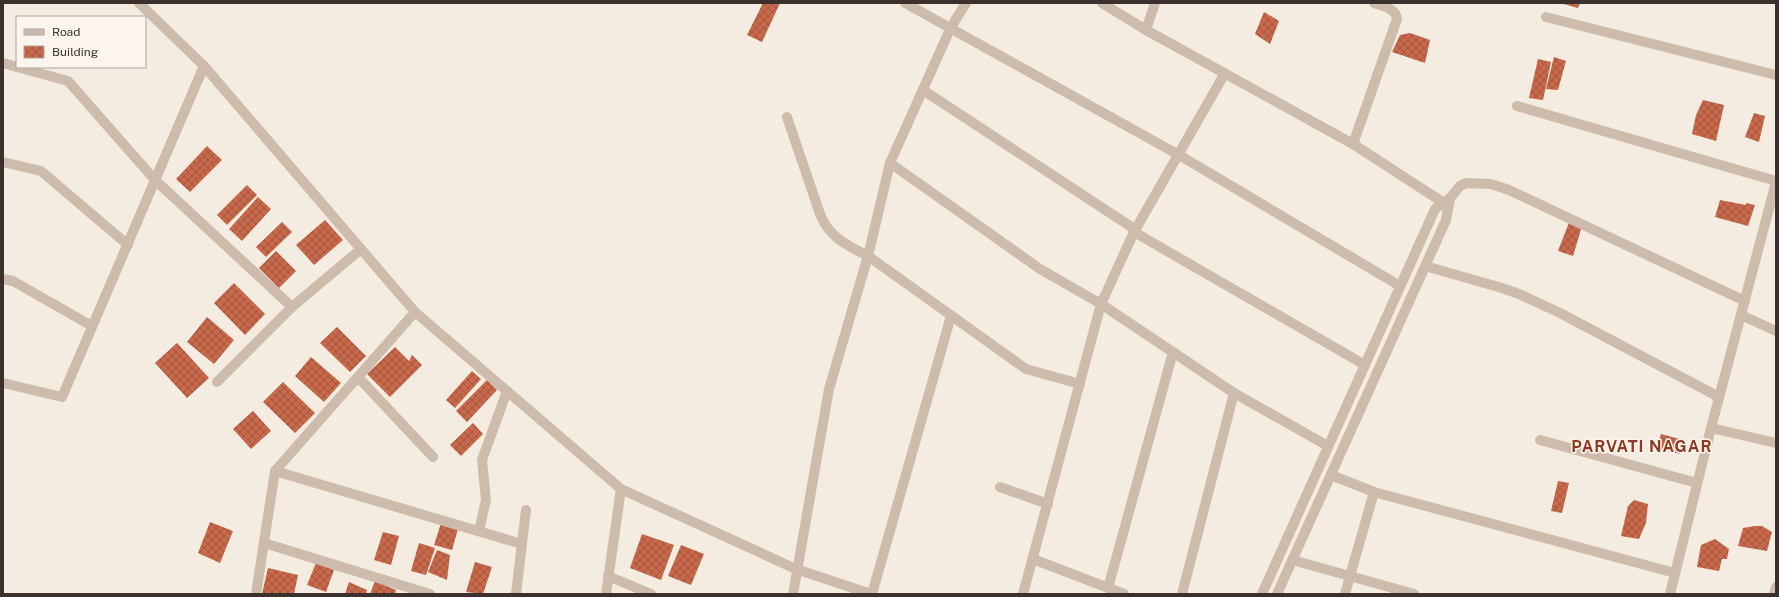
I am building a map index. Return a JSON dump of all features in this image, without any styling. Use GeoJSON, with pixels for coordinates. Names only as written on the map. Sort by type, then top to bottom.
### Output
{"type":"FeatureCollection","features":[{"type":"Feature","properties":{"kind":"street"},"geometry":{"type":"LineString","coordinates":[[139,3],[204,66],[415,312],[621,489],[796,569],[871,594],[951,316]]}},
{"type":"Feature","properties":{"kind":"street"},"geometry":{"type":"LineString","coordinates":[[905,3],[1179,155],[1400,286]]}},
{"type":"Feature","properties":{"kind":"street"},"geometry":{"type":"LineString","coordinates":[[793,594],[796,569],[829,389],[868,256],[890,164],[951,28],[966,3]]}},
{"type":"Feature","properties":{"kind":"street"},"geometry":{"type":"LineString","coordinates":[[1102,3],[1146,30],[1353,144],[1434,196],[1447,200]]}},
{"type":"Feature","properties":{"kind":"street"},"geometry":{"type":"LineString","coordinates":[[1146,30],[1155,3]]}},
{"type":"Feature","properties":{"kind":"street"},"geometry":{"type":"LineString","coordinates":[[1353,144],[1397,19],[1396,15],[1391,10],[1374,3]]}},
{"type":"Feature","properties":{"kind":"street"},"geometry":{"type":"LineString","coordinates":[[1546,17],[1776,75]]}},
{"type":"Feature","properties":{"kind":"street"},"geometry":{"type":"LineString","coordinates":[[3,63],[16,67]]}},
{"type":"Feature","properties":{"kind":"street"},"geometry":{"type":"LineString","coordinates":[[3,383],[62,397],[204,66]]}},
{"type":"Feature","properties":{"kind":"street"},"geometry":{"type":"LineString","coordinates":[[21,68],[68,81],[155,180],[292,307]]}},
{"type":"Feature","properties":{"kind":"street"},"geometry":{"type":"LineString","coordinates":[[1023,594],[1101,304],[1135,231],[1225,73]]}},
{"type":"Feature","properties":{"kind":"street"},"geometry":{"type":"LineString","coordinates":[[923,90],[1135,231],[1364,365]]}},
{"type":"Feature","properties":{"kind":"street"},"geometry":{"type":"LineString","coordinates":[[1517,106],[1776,182],[1711,428],[1670,594]]}},
{"type":"Feature","properties":{"kind":"street"},"geometry":{"type":"LineString","coordinates":[[787,117],[824,224],[840,242],[868,256],[1026,369],[1080,384]]}},
{"type":"Feature","properties":{"kind":"street"},"geometry":{"type":"LineString","coordinates":[[3,162],[41,171],[128,245]]}},
{"type":"Feature","properties":{"kind":"street"},"geometry":{"type":"LineString","coordinates":[[890,164],[1040,269],[1101,304],[1234,393],[1328,446]]}},
{"type":"Feature","properties":{"kind":"street"},"geometry":{"type":"LineString","coordinates":[[1262,594],[1435,209],[1447,200],[1460,186],[1466,183],[1479,182],[1500,187],[1745,301]]}},
{"type":"Feature","properties":{"kind":"street"},"geometry":{"type":"LineString","coordinates":[[1277,594],[1446,220],[1447,200]]}},
{"type":"Feature","properties":{"kind":"street"},"geometry":{"type":"LineString","coordinates":[[217,382],[292,307],[361,249]]}},
{"type":"Feature","properties":{"kind":"street"},"geometry":{"type":"LineString","coordinates":[[1425,266],[1491,284],[1519,294],[1560,313],[1719,397]]}},
{"type":"Feature","properties":{"kind":"street"},"geometry":{"type":"LineString","coordinates":[[3,279],[13,281],[92,326]]}},
{"type":"Feature","properties":{"kind":"street"},"geometry":{"type":"LineString","coordinates":[[256,594],[275,471],[415,312]]}},
{"type":"Feature","properties":{"kind":"street"},"geometry":{"type":"LineString","coordinates":[[1741,316],[1776,331]]}},
{"type":"Feature","properties":{"kind":"street"},"geometry":{"type":"LineString","coordinates":[[1108,588],[1173,352]]}},
{"type":"Feature","properties":{"kind":"street"},"geometry":{"type":"LineString","coordinates":[[358,377],[433,457]]}},
{"type":"Feature","properties":{"kind":"street"},"geometry":{"type":"LineString","coordinates":[[479,531],[486,500],[482,460],[507,391]]}},
{"type":"Feature","properties":{"kind":"street"},"geometry":{"type":"LineString","coordinates":[[1182,594],[1234,393]]}},
{"type":"Feature","properties":{"kind":"street"},"geometry":{"type":"LineString","coordinates":[[1711,428],[1776,443]]}},
{"type":"Feature","properties":{"kind":"street"},"geometry":{"type":"LineString","coordinates":[[1540,440],[1697,483]]}},
{"type":"Feature","properties":{"kind":"street"},"geometry":{"type":"LineString","coordinates":[[275,471],[522,544]]}},
{"type":"Feature","properties":{"kind":"street"},"geometry":{"type":"LineString","coordinates":[[1331,475],[1374,492],[1675,573]]}},
{"type":"Feature","properties":{"kind":"street"},"geometry":{"type":"LineString","coordinates":[[1000,487],[1048,504]]}},
{"type":"Feature","properties":{"kind":"street"},"geometry":{"type":"LineString","coordinates":[[606,594],[621,489]]}},
{"type":"Feature","properties":{"kind":"street"},"geometry":{"type":"LineString","coordinates":[[1345,594],[1374,492]]}},
{"type":"Feature","properties":{"kind":"street"},"geometry":{"type":"LineString","coordinates":[[516,594],[526,510]]}},
{"type":"Feature","properties":{"kind":"street"},"geometry":{"type":"LineString","coordinates":[[264,543],[430,594]]}},
{"type":"Feature","properties":{"kind":"street"},"geometry":{"type":"LineString","coordinates":[[1033,559],[1124,594]]}},
{"type":"Feature","properties":{"kind":"street"},"geometry":{"type":"LineString","coordinates":[[1292,560],[1414,594]]}},
{"type":"Feature","properties":{"kind":"street"},"geometry":{"type":"LineString","coordinates":[[608,576],[651,594]]}},
{"type":"Feature","properties":{"kind":"street"},"geometry":{"type":"LineString","coordinates":[[1774,594],[1776,587]]}},
{"type":"Feature","properties":{"kind":"building"},"geometry":{"type":"Polygon","coordinates":[[[763,3],[780,3],[762,42],[747,35],[763,3]]]}},
{"type":"Feature","properties":{"kind":"building"},"geometry":{"type":"Polygon","coordinates":[[[1560,3],[1580,3],[1578,8],[1560,3]]]}},
{"type":"Feature","properties":{"kind":"building"},"geometry":{"type":"Polygon","coordinates":[[[1264,12],[1279,21],[1270,44],[1255,34],[1264,12]]]}},
{"type":"Feature","properties":{"kind":"building"},"geometry":{"type":"Polygon","coordinates":[[[1410,33],[1430,40],[1425,63],[1392,52],[1400,35],[1410,33]]]}},
{"type":"Feature","properties":{"kind":"building"},"geometry":{"type":"Polygon","coordinates":[[[1554,57],[1566,61],[1558,90],[1546,89],[1554,57]]]}},
{"type":"Feature","properties":{"kind":"building"},"geometry":{"type":"Polygon","coordinates":[[[1538,59],[1551,62],[1543,100],[1529,98],[1538,59]]]}},
{"type":"Feature","properties":{"kind":"building"},"geometry":{"type":"Polygon","coordinates":[[[1703,100],[1724,105],[1716,141],[1692,134],[1696,115],[1703,100]]]}},
{"type":"Feature","properties":{"kind":"building"},"geometry":{"type":"Polygon","coordinates":[[[1754,113],[1765,116],[1759,142],[1745,137],[1754,113]]]}},
{"type":"Feature","properties":{"kind":"building"},"geometry":{"type":"Polygon","coordinates":[[[207,146],[222,160],[190,192],[176,179],[207,146]]]}},
{"type":"Feature","properties":{"kind":"building"},"geometry":{"type":"Polygon","coordinates":[[[247,185],[257,195],[227,225],[217,215],[247,185]]]}},
{"type":"Feature","properties":{"kind":"building"},"geometry":{"type":"Polygon","coordinates":[[[258,197],[271,209],[242,241],[229,229],[258,197]]]}},
{"type":"Feature","properties":{"kind":"building"},"geometry":{"type":"Polygon","coordinates":[[[1720,200],[1746,205],[1746,203],[1755,205],[1748,226],[1715,217],[1720,200]]]}},
{"type":"Feature","properties":{"kind":"building"},"geometry":{"type":"Polygon","coordinates":[[[325,220],[343,240],[314,265],[296,245],[325,220]]]}},
{"type":"Feature","properties":{"kind":"building"},"geometry":{"type":"Polygon","coordinates":[[[1570,220],[1582,226],[1573,256],[1558,251],[1570,220]]]}},
{"type":"Feature","properties":{"kind":"building"},"geometry":{"type":"Polygon","coordinates":[[[282,222],[292,232],[266,257],[256,247],[282,222]]]}},
{"type":"Feature","properties":{"kind":"building"},"geometry":{"type":"Polygon","coordinates":[[[276,251],[296,271],[279,288],[259,268],[276,251]]]}},
{"type":"Feature","properties":{"kind":"building"},"geometry":{"type":"Polygon","coordinates":[[[234,283],[265,314],[245,335],[214,303],[234,283]]]}},
{"type":"Feature","properties":{"kind":"building"},"geometry":{"type":"Polygon","coordinates":[[[207,317],[234,340],[214,364],[187,342],[207,317]]]}},
{"type":"Feature","properties":{"kind":"building"},"geometry":{"type":"Polygon","coordinates":[[[337,327],[366,356],[350,372],[320,343],[337,327]]]}},
{"type":"Feature","properties":{"kind":"building"},"geometry":{"type":"Polygon","coordinates":[[[177,343],[209,378],[187,398],[155,363],[177,343]]]}},
{"type":"Feature","properties":{"kind":"building"},"geometry":{"type":"Polygon","coordinates":[[[395,347],[409,361],[412,355],[422,365],[390,397],[367,374],[395,347]]]}},
{"type":"Feature","properties":{"kind":"building"},"geometry":{"type":"Polygon","coordinates":[[[311,357],[341,383],[324,402],[295,376],[311,357]]]}},
{"type":"Feature","properties":{"kind":"building"},"geometry":{"type":"Polygon","coordinates":[[[472,371],[481,379],[455,408],[446,400],[472,371]]]}},
{"type":"Feature","properties":{"kind":"building"},"geometry":{"type":"Polygon","coordinates":[[[487,380],[497,390],[467,422],[456,411],[487,380]]]}},
{"type":"Feature","properties":{"kind":"building"},"geometry":{"type":"Polygon","coordinates":[[[283,382],[315,413],[295,433],[263,402],[283,382]]]}},
{"type":"Feature","properties":{"kind":"building"},"geometry":{"type":"Polygon","coordinates":[[[253,411],[271,431],[251,449],[233,429],[253,411]]]}},
{"type":"Feature","properties":{"kind":"building"},"geometry":{"type":"Polygon","coordinates":[[[473,423],[483,434],[461,456],[450,445],[473,423]]]}},
{"type":"Feature","properties":{"kind":"building"},"geometry":{"type":"Polygon","coordinates":[[[1661,434],[1683,440],[1680,454],[1660,449],[1658,444],[1661,434]]]}},
{"type":"Feature","properties":{"kind":"building"},"geometry":{"type":"Polygon","coordinates":[[[1558,481],[1569,483],[1562,513],[1551,511],[1558,481]]]}},
{"type":"Feature","properties":{"kind":"building"},"geometry":{"type":"Polygon","coordinates":[[[1634,500],[1648,504],[1646,523],[1639,539],[1621,536],[1628,506],[1634,500]]]}},
{"type":"Feature","properties":{"kind":"building"},"geometry":{"type":"Polygon","coordinates":[[[210,522],[233,531],[220,563],[198,553],[210,522]]]}},
{"type":"Feature","properties":{"kind":"building"},"geometry":{"type":"Polygon","coordinates":[[[441,523],[458,529],[452,550],[434,545],[441,523]]]}},
{"type":"Feature","properties":{"kind":"building"},"geometry":{"type":"Polygon","coordinates":[[[1762,526],[1772,532],[1767,551],[1738,546],[1743,528],[1762,526]]]}},
{"type":"Feature","properties":{"kind":"building"},"geometry":{"type":"Polygon","coordinates":[[[383,532],[399,536],[391,565],[374,560],[383,532]]]}},
{"type":"Feature","properties":{"kind":"building"},"geometry":{"type":"Polygon","coordinates":[[[642,534],[674,545],[661,580],[630,568],[642,534]]]}},
{"type":"Feature","properties":{"kind":"building"},"geometry":{"type":"Polygon","coordinates":[[[1715,539],[1729,549],[1727,559],[1722,559],[1719,571],[1697,567],[1701,545],[1715,539]]]}},
{"type":"Feature","properties":{"kind":"building"},"geometry":{"type":"Polygon","coordinates":[[[419,543],[435,548],[426,575],[411,571],[419,543]]]}},
{"type":"Feature","properties":{"kind":"building"},"geometry":{"type":"Polygon","coordinates":[[[681,545],[704,554],[691,585],[668,576],[681,545]]]}},
{"type":"Feature","properties":{"kind":"building"},"geometry":{"type":"Polygon","coordinates":[[[437,550],[450,555],[447,580],[428,572],[437,550]]]}},
{"type":"Feature","properties":{"kind":"building"},"geometry":{"type":"Polygon","coordinates":[[[475,562],[492,567],[483,594],[466,592],[475,562]]]}},
{"type":"Feature","properties":{"kind":"building"},"geometry":{"type":"Polygon","coordinates":[[[316,563],[334,570],[326,592],[307,585],[316,563]]]}},
{"type":"Feature","properties":{"kind":"building"},"geometry":{"type":"Polygon","coordinates":[[[268,568],[298,575],[294,594],[262,594],[268,568]]]}},
{"type":"Feature","properties":{"kind":"building"},"geometry":{"type":"Polygon","coordinates":[[[375,581],[396,590],[395,594],[370,594],[375,581]]]}},
{"type":"Feature","properties":{"kind":"building"},"geometry":{"type":"Polygon","coordinates":[[[349,582],[367,590],[366,594],[345,594],[349,582]]]}},
{"type":"Feature","properties":{"kind":"district","name":"PARVATI NAGAR"},"geometry":{"type":"Point","coordinates":[1642,446]}}]}
